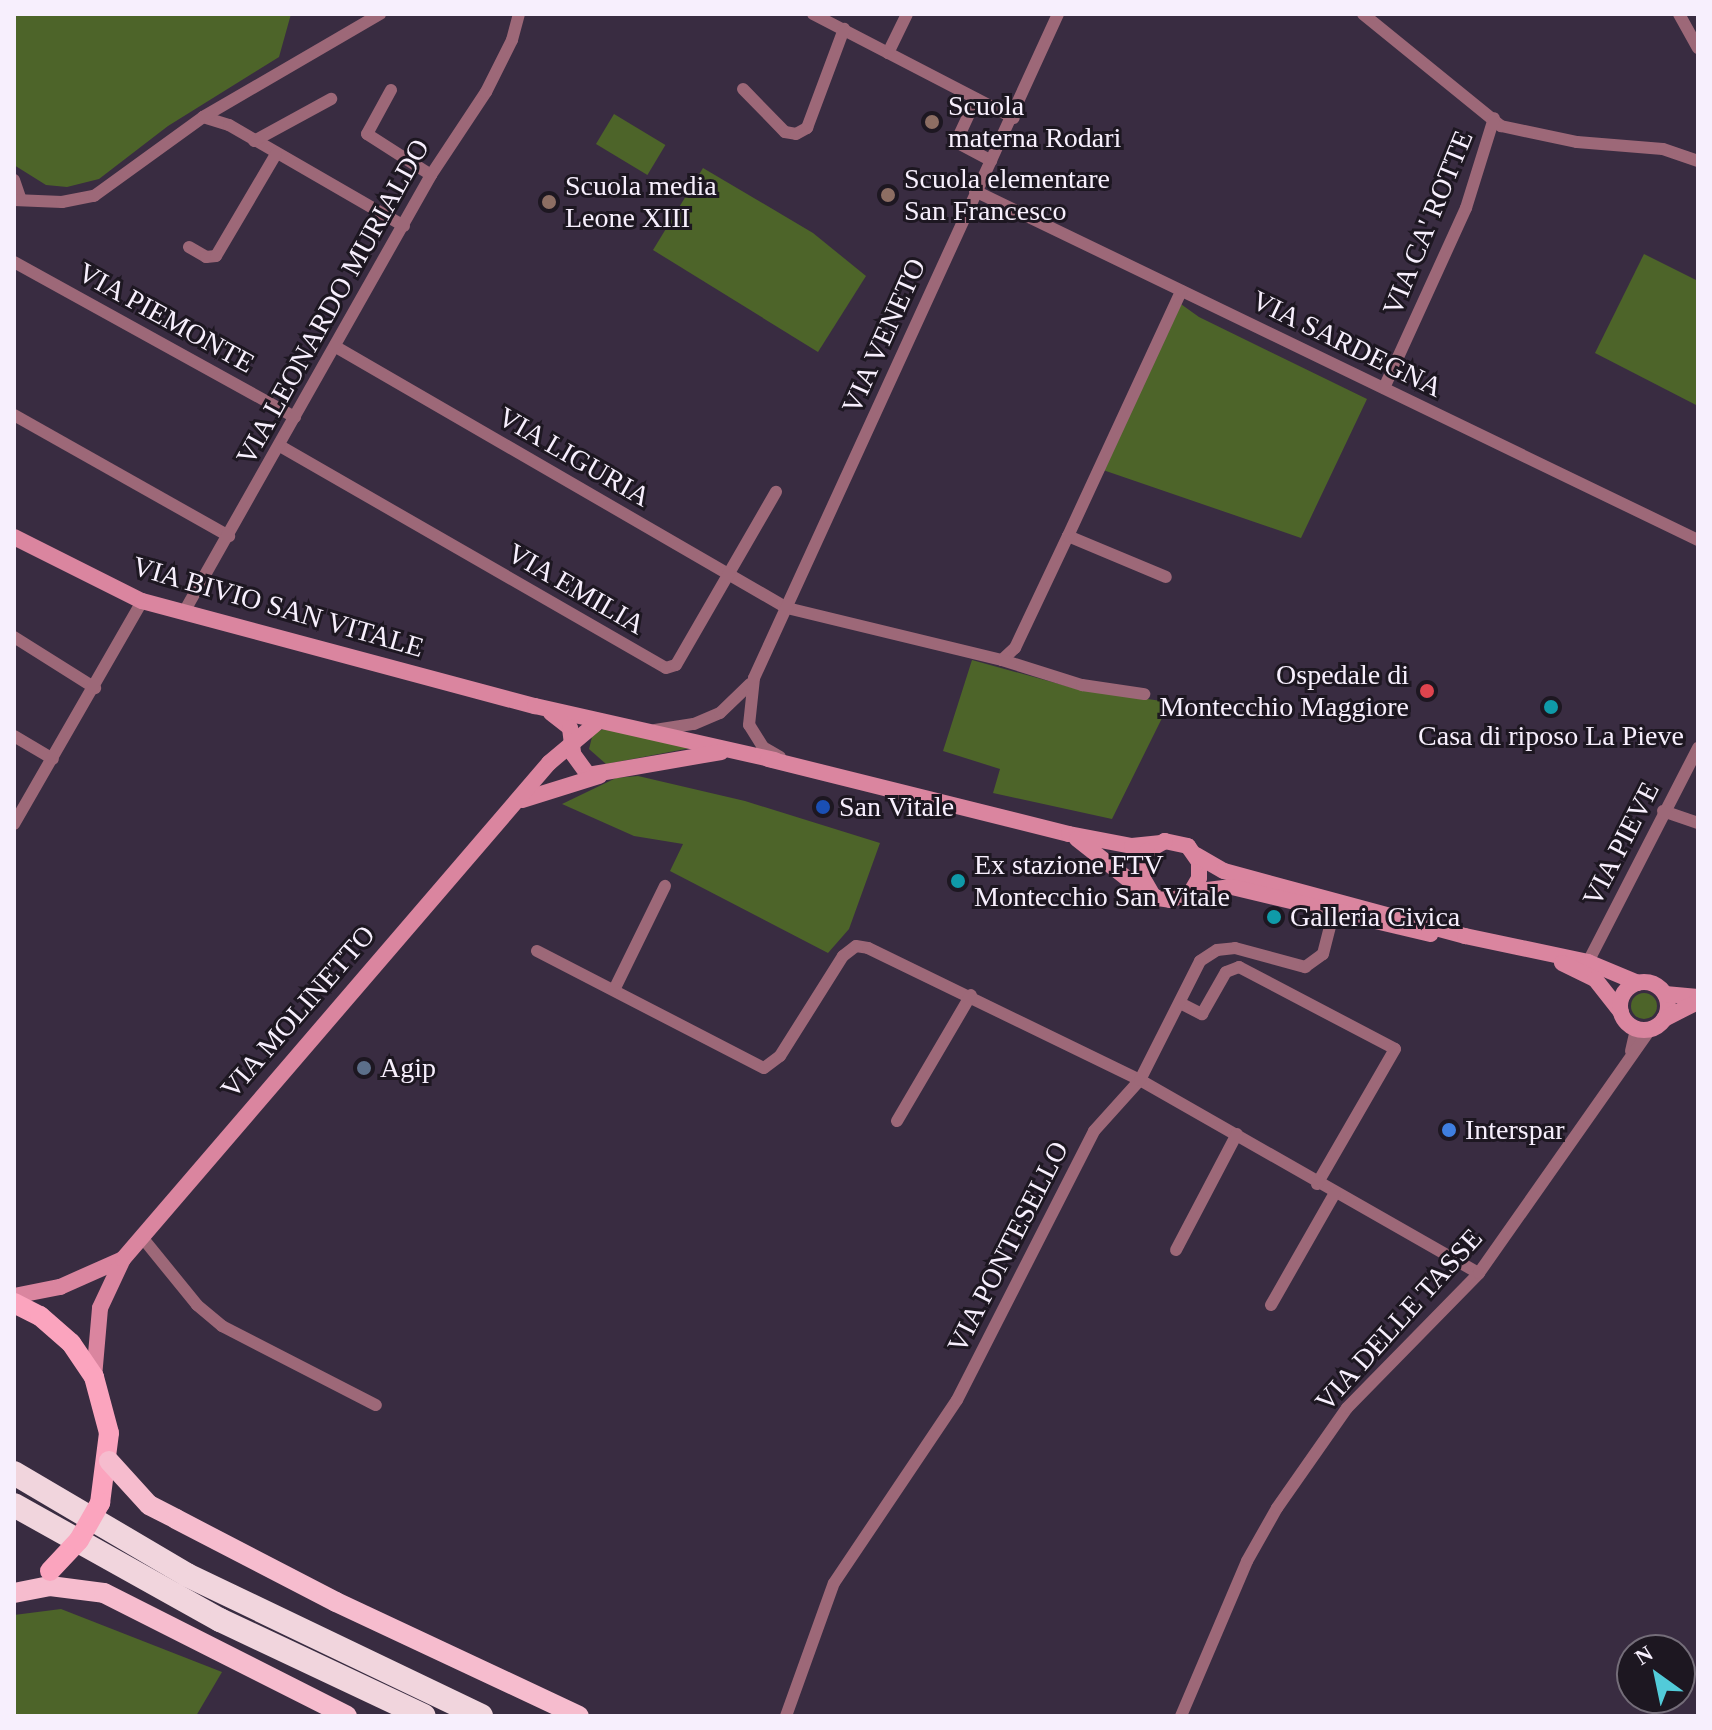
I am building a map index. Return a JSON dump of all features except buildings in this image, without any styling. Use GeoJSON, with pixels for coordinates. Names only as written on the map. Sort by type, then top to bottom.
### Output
{"type":"FeatureCollection","features":[{"type":"Feature","properties":{"kind":"highway"},"geometry":{"type":"LineString","coordinates":[[109,1461],[129,1487],[163,1512],[336,1602],[579,1716]]}},
{"type":"Feature","properties":{"kind":"highway"},"geometry":{"type":"LineString","coordinates":[[14,1473],[187,1575],[481,1716]]}},
{"type":"Feature","properties":{"kind":"highway"},"geometry":{"type":"LineString","coordinates":[[14,1505],[195,1607],[424,1716]]}},
{"type":"Feature","properties":{"kind":"highway"},"geometry":{"type":"LineString","coordinates":[[14,1593],[50,1586],[104,1593],[347,1716]]}},
{"type":"Feature","properties":{"kind":"main road","name":"VIA BIVIO SAN VITALE"},"geometry":{"type":"LineString","coordinates":[[14,537],[142,601],[535,706],[655,730],[1069,834],[1132,846],[1182,843],[1224,871],[1465,936],[1588,962],[1638,983]]}},
{"type":"Feature","properties":{"kind":"main road","name":"VIA BIVIO SAN VITALE"},"geometry":{"type":"LineString","coordinates":[[535,706],[563,719],[581,769],[606,775],[715,751],[783,761]]}},
{"type":"Feature","properties":{"kind":"main road"},"geometry":{"type":"LineString","coordinates":[[572,743],[599,721]]}},
{"type":"Feature","properties":{"kind":"main road","name":"VIA MOLINETTO"},"geometry":{"type":"LineString","coordinates":[[94,1377],[100,1308],[123,1259],[572,743]]}},
{"type":"Feature","properties":{"kind":"main road","name":"VIA MOLINETTO"},"geometry":{"type":"LineString","coordinates":[[517,803],[566,782],[606,775]]}},
{"type":"Feature","properties":{"kind":"main road","name":"VIA BIVIO SAN VITALE"},"geometry":{"type":"LineString","coordinates":[[1069,834],[1152,894],[1170,900],[1191,892],[1232,887],[1442,937],[1465,936]]}},
{"type":"Feature","properties":{"kind":"main road"},"geometry":{"type":"LineString","coordinates":[[1152,894],[1140,869],[1147,851],[1159,843]]}},
{"type":"Feature","properties":{"kind":"main road"},"geometry":{"type":"LineString","coordinates":[[1191,892],[1199,878],[1196,855]]}},
{"type":"Feature","properties":{"kind":"main road","name":"VIA BIVIO SAN VITALE"},"geometry":{"type":"LineString","coordinates":[[1546,955],[1595,979],[1621,1012]]}},
{"type":"Feature","properties":{"kind":"main road"},"geometry":{"type":"LineString","coordinates":[[1638,983],[1653,984],[1665,994],[1698,1000],[1643,1029],[1621,1012],[1623,994],[1638,983]]}},
{"type":"Feature","properties":{"kind":"main road"},"geometry":{"type":"LineString","coordinates":[[1664,1019],[1665,994]]}},
{"type":"Feature","properties":{"kind":"main road","name":"VIA MOLINETTO"},"geometry":{"type":"LineString","coordinates":[[14,1296],[60,1287],[123,1259]]}},
{"type":"Feature","properties":{"kind":"main road","name":"VIA MOLINETTO"},"geometry":{"type":"LineString","coordinates":[[14,1303],[40,1316],[71,1343],[94,1377],[106,1418],[109,1461],[100,1503],[79,1540],[50,1571],[14,1593]]}},
{"type":"Feature","properties":{"kind":"street"},"geometry":{"type":"LineString","coordinates":[[14,180],[17,199],[62,202],[94,196],[203,117],[380,14]]}},
{"type":"Feature","properties":{"kind":"street","name":"VIA LEONARDO MURIALDO"},"geometry":{"type":"LineString","coordinates":[[184,612],[431,175],[506,53],[519,14]]}},
{"type":"Feature","properties":{"kind":"street"},"geometry":{"type":"LineString","coordinates":[[813,14],[1014,118]]}},
{"type":"Feature","properties":{"kind":"street"},"geometry":{"type":"LineString","coordinates":[[888,53],[907,14]]}},
{"type":"Feature","properties":{"kind":"street","name":"VIA VENETO"},"geometry":{"type":"LineString","coordinates":[[783,761],[763,747],[752,732],[747,711],[754,678],[975,191],[1014,118],[1058,14]]}},
{"type":"Feature","properties":{"kind":"street"},"geometry":{"type":"LineString","coordinates":[[1363,14],[1513,131],[1663,149],[1698,161]]}},
{"type":"Feature","properties":{"kind":"street"},"geometry":{"type":"LineString","coordinates":[[1679,14],[1698,48]]}},
{"type":"Feature","properties":{"kind":"street"},"geometry":{"type":"LineString","coordinates":[[743,89],[785,132],[796,134],[807,128],[844,29]]}},
{"type":"Feature","properties":{"kind":"street"},"geometry":{"type":"LineString","coordinates":[[391,90],[367,134],[431,175]]}},
{"type":"Feature","properties":{"kind":"street"},"geometry":{"type":"LineString","coordinates":[[254,141],[331,99]]}},
{"type":"Feature","properties":{"kind":"street"},"geometry":{"type":"LineString","coordinates":[[976,99],[956,142],[991,161]]}},
{"type":"Feature","properties":{"kind":"street"},"geometry":{"type":"LineString","coordinates":[[203,117],[254,141],[404,226]]}},
{"type":"Feature","properties":{"kind":"street","name":"VIA CA' ROTTE"},"geometry":{"type":"LineString","coordinates":[[1384,388],[1466,208],[1494,118]]}},
{"type":"Feature","properties":{"kind":"street"},"geometry":{"type":"LineString","coordinates":[[189,247],[206,257],[216,256],[276,154]]}},
{"type":"Feature","properties":{"kind":"street","name":"VIA SARDEGNA"},"geometry":{"type":"LineString","coordinates":[[975,191],[1698,540]]}},
{"type":"Feature","properties":{"kind":"street","name":"VIA PIEMONTE"},"geometry":{"type":"LineString","coordinates":[[14,262],[295,417]]}},
{"type":"Feature","properties":{"kind":"street"},"geometry":{"type":"LineString","coordinates":[[1002,660],[1015,648],[1181,291]]}},
{"type":"Feature","properties":{"kind":"street","name":"VIA LIGURIA"},"geometry":{"type":"LineString","coordinates":[[336,347],[787,608],[1002,660],[1082,685],[1144,694]]}},
{"type":"Feature","properties":{"kind":"street"},"geometry":{"type":"LineString","coordinates":[[14,415],[229,536]]}},
{"type":"Feature","properties":{"kind":"street","name":"VIA EMILIA"},"geometry":{"type":"LineString","coordinates":[[280,446],[666,668],[676,665],[726,573],[776,492]]}},
{"type":"Feature","properties":{"kind":"street"},"geometry":{"type":"LineString","coordinates":[[1068,536],[1166,577]]}},
{"type":"Feature","properties":{"kind":"street"},"geometry":{"type":"LineString","coordinates":[[14,824],[95,688],[142,601]]}},
{"type":"Feature","properties":{"kind":"street"},"geometry":{"type":"LineString","coordinates":[[14,637],[95,688]]}},
{"type":"Feature","properties":{"kind":"street","name":"VIA VENETO"},"geometry":{"type":"LineString","coordinates":[[655,730],[694,724],[720,713],[754,678]]}},
{"type":"Feature","properties":{"kind":"street"},"geometry":{"type":"LineString","coordinates":[[14,736],[53,759]]}},
{"type":"Feature","properties":{"kind":"street","name":"VIA PIEVE"},"geometry":{"type":"LineString","coordinates":[[1588,962],[1698,748]]}},
{"type":"Feature","properties":{"kind":"street"},"geometry":{"type":"LineString","coordinates":[[1663,811],[1698,823]]}},
{"type":"Feature","properties":{"kind":"street"},"geometry":{"type":"LineString","coordinates":[[614,990],[665,886]]}},
{"type":"Feature","properties":{"kind":"street","name":"VIA PONTESELLO"},"geometry":{"type":"LineString","coordinates":[[786,1716],[834,1583],[957,1400],[1094,1131],[1140,1080],[1200,961],[1217,950],[1235,948],[1293,965],[1317,961],[1334,911]]}},
{"type":"Feature","properties":{"kind":"street"},"geometry":{"type":"LineString","coordinates":[[537,951],[764,1068],[780,1056],[843,956],[856,946],[971,995],[1140,1080],[1237,1134],[1317,1184],[1479,1273]]}},
{"type":"Feature","properties":{"kind":"street"},"geometry":{"type":"LineString","coordinates":[[1180,1003],[1202,1014],[1226,972],[1244,968],[1395,1049],[1317,1184]]}},
{"type":"Feature","properties":{"kind":"street"},"geometry":{"type":"LineString","coordinates":[[897,1121],[971,995]]}},
{"type":"Feature","properties":{"kind":"street","name":"VIA DELLE TASSE"},"geometry":{"type":"LineString","coordinates":[[1181,1716],[1247,1561],[1277,1508],[1364,1388],[1479,1273],[1631,1054],[1643,1029]]}},
{"type":"Feature","properties":{"kind":"street"},"geometry":{"type":"LineString","coordinates":[[1176,1250],[1237,1134]]}},
{"type":"Feature","properties":{"kind":"street"},"geometry":{"type":"LineString","coordinates":[[1271,1305],[1335,1193]]}},
{"type":"Feature","properties":{"kind":"street"},"geometry":{"type":"LineString","coordinates":[[141,1236],[197,1305],[222,1326],[376,1405]]}},
{"type":"Feature","properties":{"kind":"green space"},"geometry":{"type":"Polygon","coordinates":[[[14,14],[291,14],[279,57],[168,126],[99,179],[67,187],[46,185],[14,165],[14,14]]]}},
{"type":"Feature","properties":{"kind":"green space"},"geometry":{"type":"Polygon","coordinates":[[[614,114],[665,145],[647,175],[596,144],[614,114]]]}},
{"type":"Feature","properties":{"kind":"green space"},"geometry":{"type":"Polygon","coordinates":[[[703,168],[813,233],[866,276],[818,352],[653,250],[703,168]]]}},
{"type":"Feature","properties":{"kind":"green space"},"geometry":{"type":"Polygon","coordinates":[[[1644,254],[1698,281],[1698,406],[1595,353],[1644,254]]]}},
{"type":"Feature","properties":{"kind":"green space"},"geometry":{"type":"Polygon","coordinates":[[[1178,302],[1199,317],[1367,399],[1301,538],[1103,470],[1178,302]]]}},
{"type":"Feature","properties":{"kind":"green space"},"geometry":{"type":"Polygon","coordinates":[[[972,660],[1081,690],[1162,701],[1165,712],[1112,819],[993,793],[1000,769],[943,751],[972,660]]]}},
{"type":"Feature","properties":{"kind":"green space"},"geometry":{"type":"Polygon","coordinates":[[[604,729],[696,747],[606,764],[589,749],[593,733],[604,729]]]}},
{"type":"Feature","properties":{"kind":"green space"},"geometry":{"type":"Polygon","coordinates":[[[638,776],[745,801],[880,843],[849,929],[828,953],[670,871],[683,844],[634,836],[562,804],[616,778],[638,776]]]}},
{"type":"Feature","properties":{"kind":"green space"},"geometry":{"type":"Polygon","coordinates":[[[1644,993],[1653,997],[1657,1006],[1653,1015],[1644,1019],[1635,1015],[1631,1006],[1635,997],[1644,993]]]}},
{"type":"Feature","properties":{"kind":"green space"},"geometry":{"type":"Polygon","coordinates":[[[61,1609],[222,1672],[196,1716],[14,1716],[14,1615],[61,1609]]]}},
{"type":"Feature","properties":{"kind":"place","name":"Scuola materna Rodari"},"geometry":{"type":"Point","coordinates":[932,122]}},
{"type":"Feature","properties":{"kind":"place","name":"Scuola elementare San Francesco"},"geometry":{"type":"Point","coordinates":[888,195]}},
{"type":"Feature","properties":{"kind":"place","name":"Scuola media Leone XIII"},"geometry":{"type":"Point","coordinates":[549,202]}},
{"type":"Feature","properties":{"kind":"place","name":"Ospedale di Montecchio Maggiore"},"geometry":{"type":"Point","coordinates":[1427,691]}},
{"type":"Feature","properties":{"kind":"place","name":"Casa di riposo La Pieve"},"geometry":{"type":"Point","coordinates":[1551,707]}},
{"type":"Feature","properties":{"kind":"place","name":"San Vitale"},"geometry":{"type":"Point","coordinates":[823,807]}},
{"type":"Feature","properties":{"kind":"place","name":"Ex stazione FTV Montecchio San Vitale"},"geometry":{"type":"Point","coordinates":[958,881]}},
{"type":"Feature","properties":{"kind":"place","name":"Galleria Civica"},"geometry":{"type":"Point","coordinates":[1274,917]}},
{"type":"Feature","properties":{"kind":"place","name":"Agip"},"geometry":{"type":"Point","coordinates":[364,1068]}},
{"type":"Feature","properties":{"kind":"place","name":"Interspar"},"geometry":{"type":"Point","coordinates":[1449,1130]}}]}
